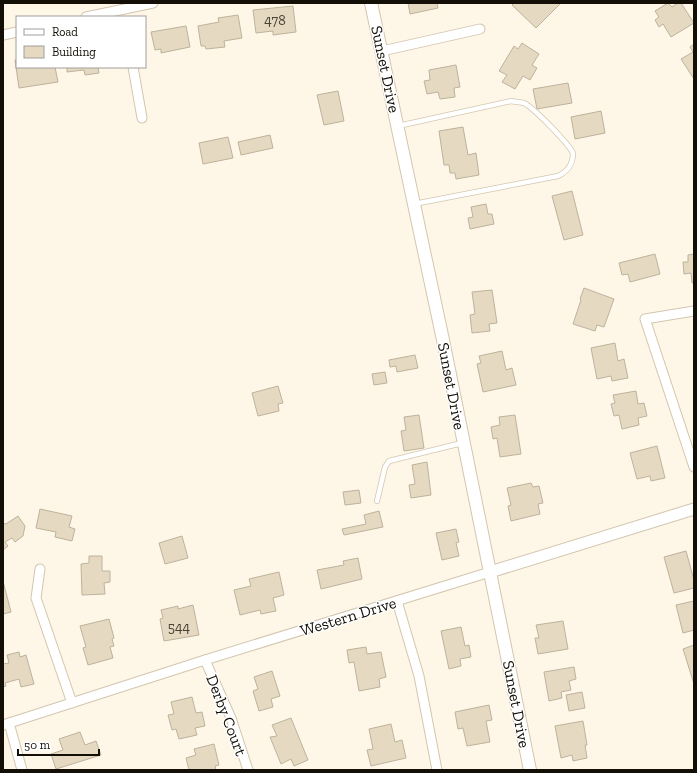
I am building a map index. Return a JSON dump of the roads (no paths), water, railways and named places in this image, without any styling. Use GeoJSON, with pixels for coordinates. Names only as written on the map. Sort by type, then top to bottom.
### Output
{"type":"FeatureCollection","features":[{"type":"Feature","properties":{"kind":"main road","name":"Sunset Drive"},"geometry":{"type":"LineString","coordinates":[[371,3],[464,442],[530,770]]}},
{"type":"Feature","properties":{"kind":"street"},"geometry":{"type":"LineString","coordinates":[[95,16],[123,13],[153,3]]}},
{"type":"Feature","properties":{"kind":"street"},"geometry":{"type":"LineString","coordinates":[[382,51],[480,29]]}},
{"type":"Feature","properties":{"kind":"street"},"geometry":{"type":"LineString","coordinates":[[3,35],[16,32]]}},
{"type":"Feature","properties":{"kind":"street"},"geometry":{"type":"LineString","coordinates":[[132,68],[142,118]]}},
{"type":"Feature","properties":{"kind":"street"},"geometry":{"type":"LineString","coordinates":[[694,311],[645,319],[694,467]]}},
{"type":"Feature","properties":{"kind":"street","name":"Western Drive"},"geometry":{"type":"LineString","coordinates":[[6,724],[205,660],[694,509]]}},
{"type":"Feature","properties":{"kind":"street"},"geometry":{"type":"LineString","coordinates":[[40,569],[36,598],[72,703]]}},
{"type":"Feature","properties":{"kind":"street"},"geometry":{"type":"LineString","coordinates":[[396,601],[419,676],[437,770]]}},
{"type":"Feature","properties":{"kind":"street","name":"Derby Court"},"geometry":{"type":"LineString","coordinates":[[205,660],[231,718],[248,770]]}},
{"type":"Feature","properties":{"kind":"street"},"geometry":{"type":"LineString","coordinates":[[6,724],[22,770]]}},
{"type":"Feature","properties":{"kind":"lane"},"geometry":{"type":"LineString","coordinates":[[398,126],[517,102],[529,107],[564,140],[573,153],[571,165],[563,174],[558,176],[414,204]]}},
{"type":"Feature","properties":{"kind":"lane"},"geometry":{"type":"LineString","coordinates":[[377,501],[385,467],[389,460],[464,442]]}}]}
